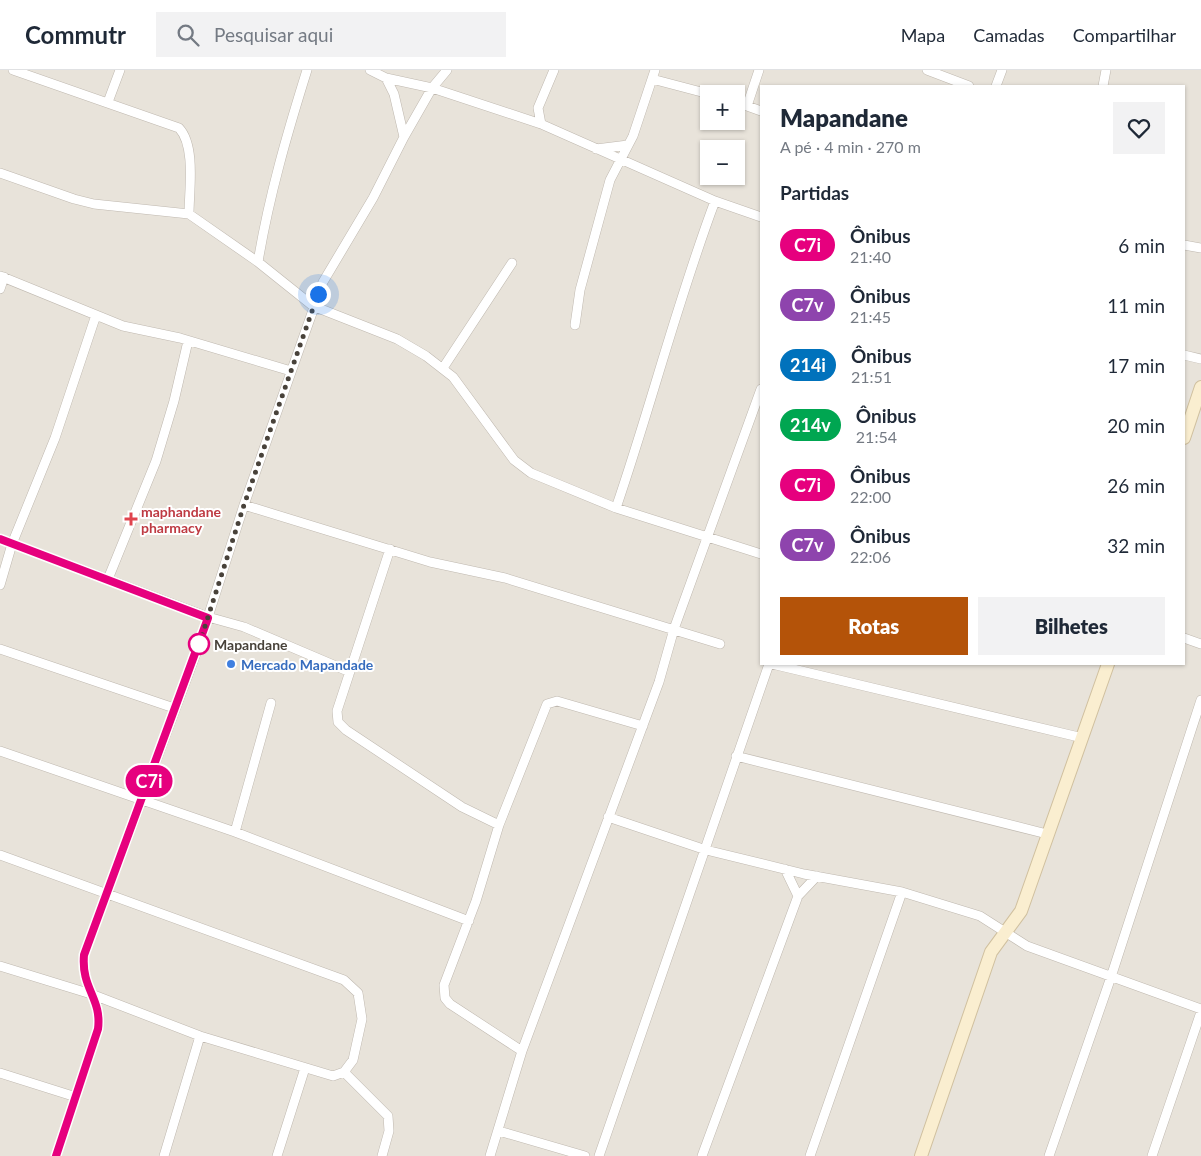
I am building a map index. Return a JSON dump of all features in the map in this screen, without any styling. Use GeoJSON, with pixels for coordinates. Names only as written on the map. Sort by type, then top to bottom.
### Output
{"type":"FeatureCollection","features":[{"type":"Feature","properties":{"kind":"street"},"geometry":{"type":"LineString","coordinates":[[108,102],[120,70]]}},
{"type":"Feature","properties":{"kind":"street"},"geometry":{"type":"LineString","coordinates":[[258,262],[268,202],[282,148],[307,70]]}},
{"type":"Feature","properties":{"kind":"street"},"geometry":{"type":"LineString","coordinates":[[370,70],[386,78],[432,88],[569,134],[620,160],[715,201],[760,217]]}},
{"type":"Feature","properties":{"kind":"street"},"geometry":{"type":"LineString","coordinates":[[56,1156],[98,1029],[100,1016],[83,970],[84,955],[208,618],[244,505],[314,306],[323,282],[373,198],[404,137],[432,88],[447,70]]}},
{"type":"Feature","properties":{"kind":"street"},"geometry":{"type":"LineString","coordinates":[[524,120],[538,108],[554,70]]}},
{"type":"Feature","properties":{"kind":"street"},"geometry":{"type":"LineString","coordinates":[[759,70],[747,106],[760,111]]}},
{"type":"Feature","properties":{"kind":"street"},"geometry":{"type":"LineString","coordinates":[[926,70],[966,85]]}},
{"type":"Feature","properties":{"kind":"street"},"geometry":{"type":"LineString","coordinates":[[996,85],[1002,70]]}},
{"type":"Feature","properties":{"kind":"street"},"geometry":{"type":"LineString","coordinates":[[1103,85],[1106,70]]}},
{"type":"Feature","properties":{"kind":"street"},"geometry":{"type":"LineString","coordinates":[[17,71],[172,124],[183,132],[188,144],[190,174],[189,214]]}},
{"type":"Feature","properties":{"kind":"street"},"geometry":{"type":"LineString","coordinates":[[575,325],[585,272],[610,180],[638,122],[654,74],[700,91]]}},
{"type":"Feature","properties":{"kind":"street"},"geometry":{"type":"LineString","coordinates":[[386,78],[394,94],[404,137]]}},
{"type":"Feature","properties":{"kind":"street"},"geometry":{"type":"LineString","coordinates":[[538,108],[541,124]]}},
{"type":"Feature","properties":{"kind":"street"},"geometry":{"type":"LineString","coordinates":[[596,149],[628,145]]}},
{"type":"Feature","properties":{"kind":"street"},"geometry":{"type":"LineString","coordinates":[[0,173],[74,199],[94,204],[189,214],[258,262],[314,306],[397,339],[442,368],[453,377],[514,460],[531,473],[616,508],[760,554]]}},
{"type":"Feature","properties":{"kind":"street"},"geometry":{"type":"LineString","coordinates":[[616,508],[644,427],[691,264],[715,201]]}},
{"type":"Feature","properties":{"kind":"street"},"geometry":{"type":"LineString","coordinates":[[1185,246],[1201,248]]}},
{"type":"Feature","properties":{"kind":"street"},"geometry":{"type":"LineString","coordinates":[[442,368],[512,263]]}},
{"type":"Feature","properties":{"kind":"street"},"geometry":{"type":"LineString","coordinates":[[0,289],[2,277],[123,326],[188,341],[291,371]]}},
{"type":"Feature","properties":{"kind":"street"},"geometry":{"type":"LineString","coordinates":[[0,585],[12,544],[55,438],[96,315]]}},
{"type":"Feature","properties":{"kind":"street"},"geometry":{"type":"LineString","coordinates":[[108,579],[156,461],[174,401],[188,341]]}},
{"type":"Feature","properties":{"kind":"street"},"geometry":{"type":"LineString","coordinates":[[1185,355],[1201,359]]}},
{"type":"Feature","properties":{"kind":"street"},"geometry":{"type":"LineString","coordinates":[[1185,435],[1201,387]]}},
{"type":"Feature","properties":{"kind":"street"},"geometry":{"type":"LineString","coordinates":[[490,1156],[522,1051],[659,682],[674,629],[760,392]]}},
{"type":"Feature","properties":{"kind":"street"},"geometry":{"type":"LineString","coordinates":[[244,505],[430,562],[505,578],[720,644]]}},
{"type":"Feature","properties":{"kind":"street"},"geometry":{"type":"LineString","coordinates":[[0,539],[208,618],[244,627],[350,672]]}},
{"type":"Feature","properties":{"kind":"street"},"geometry":{"type":"LineString","coordinates":[[390,549],[337,711],[337,717],[341,727],[462,807],[500,824]]}},
{"type":"Feature","properties":{"kind":"street"},"geometry":{"type":"LineString","coordinates":[[1185,638],[1201,644]]}},
{"type":"Feature","properties":{"kind":"street"},"geometry":{"type":"LineString","coordinates":[[0,650],[174,708]]}},
{"type":"Feature","properties":{"kind":"street"},"geometry":{"type":"LineString","coordinates":[[599,1156],[706,850],[736,756],[770,665]]}},
{"type":"Feature","properties":{"kind":"street"},"geometry":{"type":"LineString","coordinates":[[774,665],[1083,738]]}},
{"type":"Feature","properties":{"kind":"street"},"geometry":{"type":"LineString","coordinates":[[921,1156],[991,952],[1022,911],[1047,834],[1108,665]]}},
{"type":"Feature","properties":{"kind":"street"},"geometry":{"type":"LineString","coordinates":[[1049,1156],[1111,977],[1201,700]]}},
{"type":"Feature","properties":{"kind":"street"},"geometry":{"type":"LineString","coordinates":[[522,1051],[459,1011],[445,998],[444,985],[469,920],[500,824],[546,704],[557,701],[643,726]]}},
{"type":"Feature","properties":{"kind":"street"},"geometry":{"type":"LineString","coordinates":[[235,832],[271,703]]}},
{"type":"Feature","properties":{"kind":"street"},"geometry":{"type":"LineString","coordinates":[[0,751],[235,832],[469,920]]}},
{"type":"Feature","properties":{"kind":"street"},"geometry":{"type":"LineString","coordinates":[[736,756],[1047,834]]}},
{"type":"Feature","properties":{"kind":"street"},"geometry":{"type":"LineString","coordinates":[[608,817],[706,850],[817,876],[902,892],[980,916],[1028,946],[1201,1011],[1152,1156]]}},
{"type":"Feature","properties":{"kind":"street"},"geometry":{"type":"LineString","coordinates":[[0,854],[344,980],[358,993],[362,1010],[353,1060],[344,1072],[333,1076],[200,1036],[91,994],[0,966]]}},
{"type":"Feature","properties":{"kind":"street"},"geometry":{"type":"LineString","coordinates":[[785,869],[798,896]]}},
{"type":"Feature","properties":{"kind":"street"},"geometry":{"type":"LineString","coordinates":[[702,1156],[798,896],[817,876]]}},
{"type":"Feature","properties":{"kind":"street"},"geometry":{"type":"LineString","coordinates":[[810,1156],[902,892]]}},
{"type":"Feature","properties":{"kind":"street"},"geometry":{"type":"LineString","coordinates":[[164,1156],[200,1036]]}},
{"type":"Feature","properties":{"kind":"street"},"geometry":{"type":"LineString","coordinates":[[276,1156],[305,1068]]}},
{"type":"Feature","properties":{"kind":"street"},"geometry":{"type":"LineString","coordinates":[[344,1072],[388,1116],[389,1131],[382,1156]]}},
{"type":"Feature","properties":{"kind":"street"},"geometry":{"type":"LineString","coordinates":[[0,1073],[76,1097]]}},
{"type":"Feature","properties":{"kind":"street"},"geometry":{"type":"LineString","coordinates":[[499,1131],[585,1156]]}},
{"type":"Feature","properties":{"kind":"shaded area"},"geometry":{"type":"Polygon","coordinates":[[[0,70],[1201,70],[1201,1156],[0,1156],[0,70]]]}},
{"type":"Feature","properties":{"kind":"bus line","name":"C7i"},"geometry":{"type":"LineString","coordinates":[[0,539],[208,618],[84,955],[83,970],[85,982],[97,1005],[100,1016],[98,1029],[56,1156]]}},
{"type":"Feature","properties":{"kind":"place","name":"maphandane pharmacy"},"geometry":{"type":"Point","coordinates":[131,519]}},
{"type":"Feature","properties":{"kind":"place","name":"Mapandane"},"geometry":{"type":"Point","coordinates":[199,644]}},
{"type":"Feature","properties":{"kind":"place","name":"Mercado Mapandade"},"geometry":{"type":"Point","coordinates":[231,664]}},
{"type":"Feature","properties":{"kind":"route"},"geometry":{"type":"LineString","coordinates":[[199,644],[198,648],[244,505],[318,294]]}}]}
